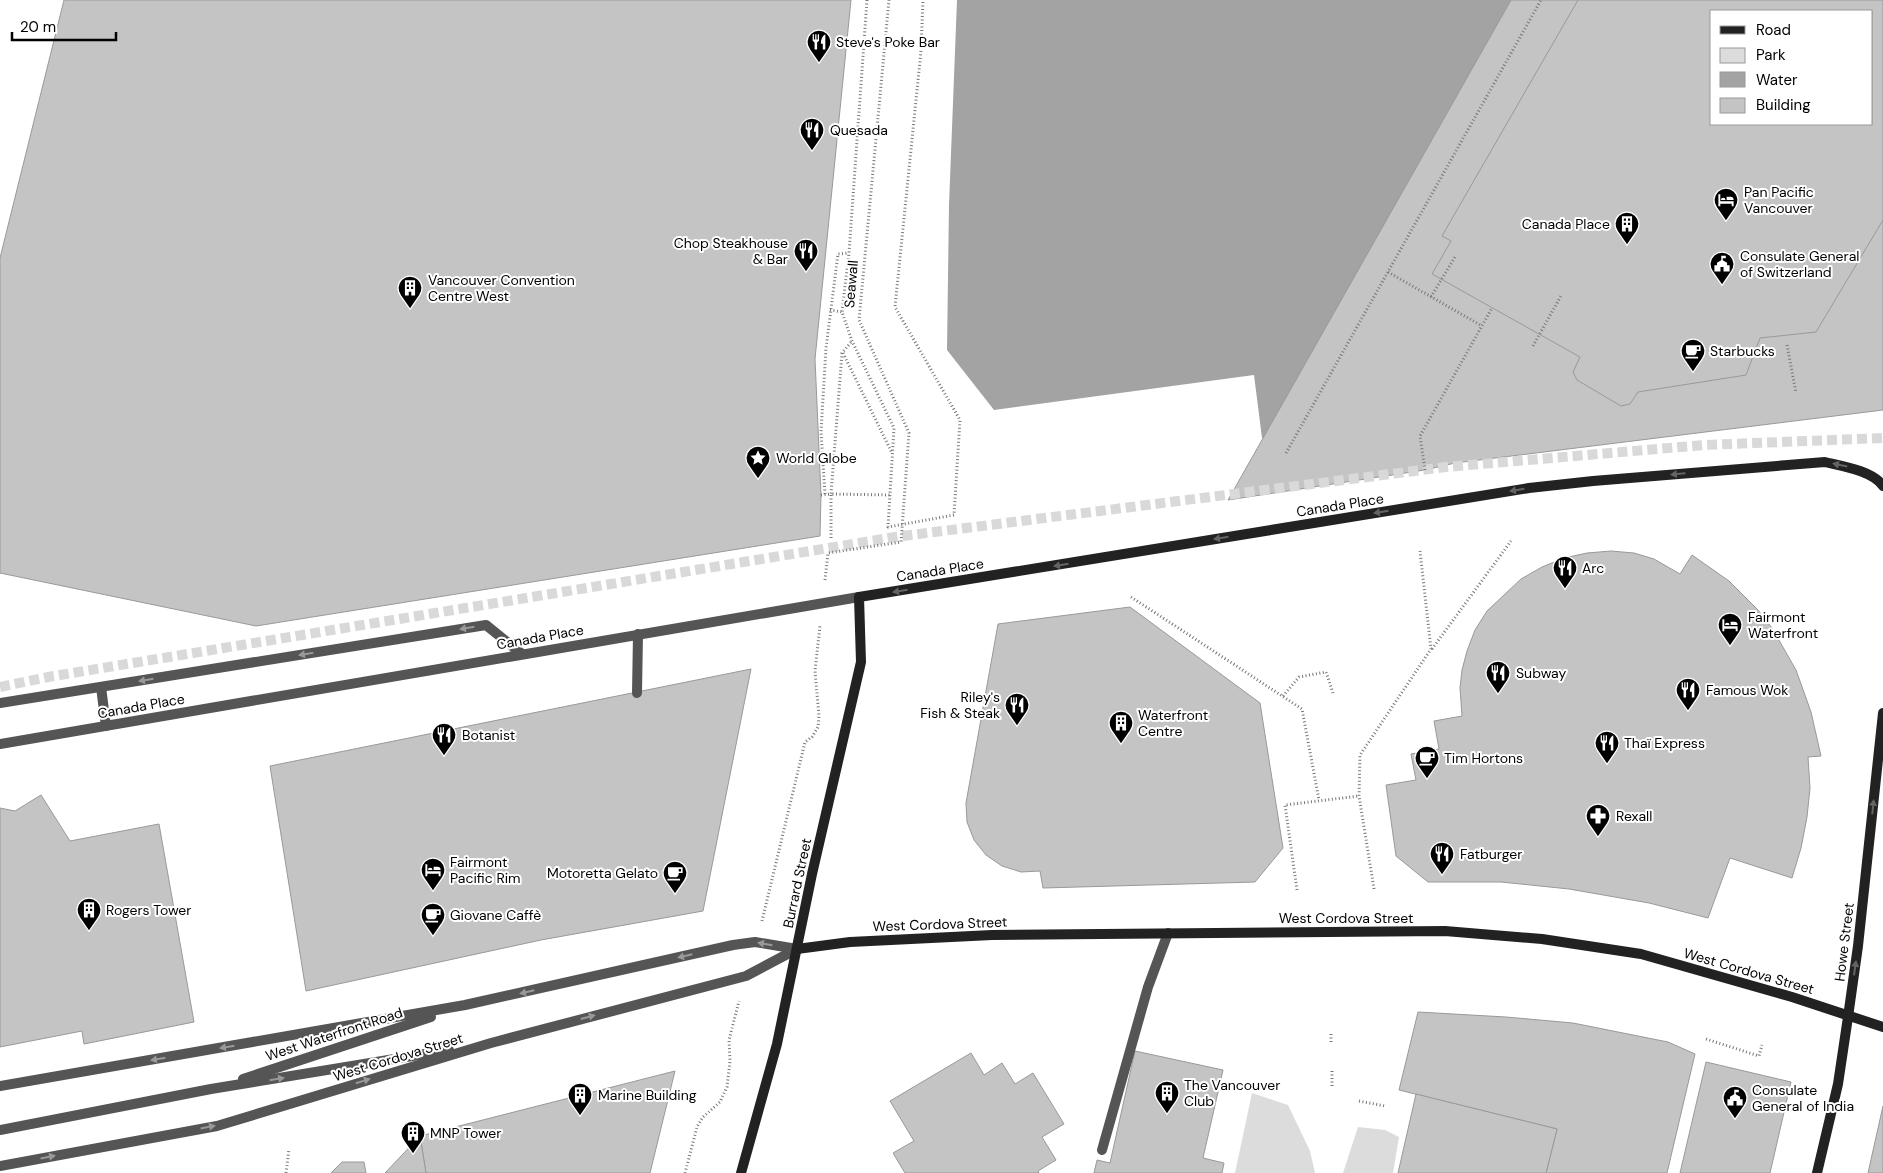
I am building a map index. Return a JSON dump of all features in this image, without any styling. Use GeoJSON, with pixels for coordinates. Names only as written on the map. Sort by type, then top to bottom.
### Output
{"type":"FeatureCollection","features":[{"type":"Feature","properties":{"kind":"street","name":"Canada Place"},"geometry":{"type":"LineString","coordinates":[[0,744],[859,597],[1430,504],[1584,482],[1825,462],[1853,468],[1882,482]]}},
{"type":"Feature","properties":{"kind":"street","name":"Burrard Street"},"geometry":{"type":"LineString","coordinates":[[741,1173],[777,1044],[812,874],[861,662],[859,597]]}},
{"type":"Feature","properties":{"kind":"street"},"geometry":{"type":"LineString","coordinates":[[0,703],[486,625],[522,654]]}},
{"type":"Feature","properties":{"kind":"street"},"geometry":{"type":"LineString","coordinates":[[637,693],[638,634]]}},
{"type":"Feature","properties":{"kind":"street"},"geometry":{"type":"LineString","coordinates":[[101,687],[106,726]]}},
{"type":"Feature","properties":{"kind":"street","name":"Howe Street"},"geometry":{"type":"LineString","coordinates":[[1818,1173],[1838,1084],[1848,1017],[1858,946],[1883,713]]}},
{"type":"Feature","properties":{"kind":"street","name":"West Cordova Street"},"geometry":{"type":"LineString","coordinates":[[0,1086],[465,1006],[733,945],[756,942],[797,949],[850,942],[992,935],[1445,931],[1542,939],[1641,954],[1792,997],[1883,1027]]}},
{"type":"Feature","properties":{"kind":"street"},"geometry":{"type":"LineString","coordinates":[[1102,1150],[1148,987],[1168,933]]}},
{"type":"Feature","properties":{"kind":"street","name":"West Cordova Street"},"geometry":{"type":"LineString","coordinates":[[0,1166],[217,1126],[491,1043],[746,976],[797,949]]}},
{"type":"Feature","properties":{"kind":"street","name":"West Waterfront Road"},"geometry":{"type":"LineString","coordinates":[[211,1089],[465,1006]]}},
{"type":"Feature","properties":{"kind":"street","name":"West Waterfront Road"},"geometry":{"type":"LineString","coordinates":[[0,1130],[211,1089],[491,1043]]}},
{"type":"Feature","properties":{"kind":"path"},"geometry":{"type":"LineString","coordinates":[[867,0],[849,254],[842,312],[852,341],[894,428],[888,527],[954,515],[960,420],[895,307],[921,50],[923,0]]}},
{"type":"Feature","properties":{"kind":"path","name":"Seawall"},"geometry":{"type":"LineString","coordinates":[[828,558],[828,553],[901,542],[903,525],[909,432],[859,320],[890,0]]}},
{"type":"Feature","properties":{"kind":"path"},"geometry":{"type":"LineString","coordinates":[[1286,453],[1541,0]]}},
{"type":"Feature","properties":{"kind":"path"},"geometry":{"type":"LineString","coordinates":[[849,254],[838,254],[830,310],[821,432],[823,494],[890,495]]}},
{"type":"Feature","properties":{"kind":"path"},"geometry":{"type":"LineString","coordinates":[[1431,297],[1455,257]]}},
{"type":"Feature","properties":{"kind":"path"},"geometry":{"type":"LineString","coordinates":[[1388,272],[1482,326]]}},
{"type":"Feature","properties":{"kind":"path"},"geometry":{"type":"LineString","coordinates":[[1533,346],[1562,294]]}},
{"type":"Feature","properties":{"kind":"path"},"geometry":{"type":"LineString","coordinates":[[1425,470],[1420,436],[1492,308]]}},
{"type":"Feature","properties":{"kind":"path"},"geometry":{"type":"LineString","coordinates":[[830,310],[842,312]]}},
{"type":"Feature","properties":{"kind":"path"},"geometry":{"type":"LineString","coordinates":[[831,538],[831,494],[842,353],[852,341]]}},
{"type":"Feature","properties":{"kind":"path"},"geometry":{"type":"LineString","coordinates":[[1786,345],[1796,393]]}},
{"type":"Feature","properties":{"kind":"path"},"geometry":{"type":"LineString","coordinates":[[842,353],[893,454]]}},
{"type":"Feature","properties":{"kind":"path"},"geometry":{"type":"LineString","coordinates":[[1374,889],[1359,796],[1360,755],[1431,649],[1510,541]]}},
{"type":"Feature","properties":{"kind":"path"},"geometry":{"type":"LineString","coordinates":[[1420,551],[1431,649]]}},
{"type":"Feature","properties":{"kind":"path"},"geometry":{"type":"LineString","coordinates":[[1131,597],[1302,709],[1319,800]]}},
{"type":"Feature","properties":{"kind":"path"},"geometry":{"type":"LineString","coordinates":[[768,899],[805,742],[812,737],[818,728],[819,716],[815,671],[817,656]]}},
{"type":"Feature","properties":{"kind":"path"},"geometry":{"type":"LineString","coordinates":[[1283,696],[1300,677],[1326,672],[1333,693]]}},
{"type":"Feature","properties":{"kind":"path"},"geometry":{"type":"LineString","coordinates":[[1297,890],[1285,805],[1359,796]]}},
{"type":"Feature","properties":{"kind":"path"},"geometry":{"type":"LineString","coordinates":[[1331,1034],[1331,1044]]}},
{"type":"Feature","properties":{"kind":"path"},"geometry":{"type":"LineString","coordinates":[[1706,1039],[1759,1056],[1762,1045]]}},
{"type":"Feature","properties":{"kind":"path"},"geometry":{"type":"LineString","coordinates":[[685,1173],[697,1127],[703,1117],[720,1102],[727,1087],[730,1060],[729,1040]]}},
{"type":"Feature","properties":{"kind":"path"},"geometry":{"type":"LineString","coordinates":[[1332,1071],[1332,1086]]}},
{"type":"Feature","properties":{"kind":"path"},"geometry":{"type":"LineString","coordinates":[[1359,1100],[1385,1106]]}},
{"type":"Feature","properties":{"kind":"path"},"geometry":{"type":"LineString","coordinates":[[286,1173],[289,1149]]}},
{"type":"Feature","properties":{"kind":"green space"},"geometry":{"type":"Polygon","coordinates":[[[1252,1093],[1288,1105],[1310,1151],[1315,1173],[1235,1173],[1252,1093]]]}},
{"type":"Feature","properties":{"kind":"green space"},"geometry":{"type":"Polygon","coordinates":[[[1358,1127],[1385,1130],[1399,1137],[1393,1173],[1343,1173],[1358,1127]]]}},
{"type":"Feature","properties":{"kind":"water"},"geometry":{"type":"Polygon","coordinates":[[[957,0],[1883,0],[1883,364],[1262,438],[1254,375],[994,410],[947,350],[949,205],[957,0]]]}},
{"type":"Feature","properties":{"kind":"building","name":"Vancouver Convention Centre West"},"geometry":{"type":"Polygon","coordinates":[[[64,0],[851,0],[815,359],[821,495],[820,536],[256,626],[0,573],[0,258],[64,0]]]}},
{"type":"Feature","properties":{"kind":"building","name":"Canada Place"},"geometry":{"type":"Polygon","coordinates":[[[1511,0],[1883,0],[1883,410],[1455,463],[1425,470],[1228,500],[1511,0]]]}},
{"type":"Feature","properties":{"kind":"building"},"geometry":{"type":"Polygon","coordinates":[[[1578,0],[1883,0],[1883,220],[1816,332],[1760,338],[1746,375],[1638,392],[1630,404],[1621,406],[1577,380],[1573,372],[1580,357],[1432,274],[1451,241],[1442,236],[1578,0]]]}},
{"type":"Feature","properties":{"kind":"building"},"geometry":{"type":"Polygon","coordinates":[[[1611,551],[1634,553],[1654,559],[1680,574],[1692,555],[1729,581],[1758,610],[1772,628],[1796,670],[1811,712],[1821,756],[1808,757],[1810,788],[1807,817],[1801,848],[1792,878],[1730,858],[1708,918],[1649,903],[1569,889],[1501,882],[1428,882],[1396,856],[1386,785],[1416,780],[1411,754],[1439,749],[1434,721],[1462,716],[1460,688],[1462,670],[1475,630],[1487,611],[1521,579],[1542,567],[1564,558],[1587,553],[1611,551]]]}},
{"type":"Feature","properties":{"kind":"building","name":"Waterfront Centre"},"geometry":{"type":"Polygon","coordinates":[[[1130,607],[1260,703],[1283,848],[1255,882],[1043,888],[1040,871],[1021,872],[1002,866],[986,855],[974,840],[967,822],[966,803],[998,624],[1130,607]]]}},
{"type":"Feature","properties":{"kind":"building"},"geometry":{"type":"Polygon","coordinates":[[[751,669],[703,911],[541,940],[306,991],[270,766],[751,669]]]}},
{"type":"Feature","properties":{"kind":"building","name":"Rogers Tower"},"geometry":{"type":"Polygon","coordinates":[[[41,795],[70,841],[159,824],[194,1022],[84,1044],[82,1031],[0,1047],[0,808],[15,811],[41,795]]]}},
{"type":"Feature","properties":{"kind":"building"},"geometry":{"type":"Polygon","coordinates":[[[1418,1012],[1573,1023],[1668,1042],[1695,1054],[1667,1173],[1546,1173],[1557,1129],[1399,1090],[1418,1012]]]}},
{"type":"Feature","properties":{"kind":"building","name":"The Vancouver Club"},"geometry":{"type":"Polygon","coordinates":[[[1135,1051],[1223,1070],[1203,1158],[1224,1163],[1222,1173],[1094,1173],[1097,1160],[1110,1163],[1135,1051]]]}},
{"type":"Feature","properties":{"kind":"building"},"geometry":{"type":"Polygon","coordinates":[[[971,1053],[984,1075],[1002,1063],[1015,1084],[1033,1073],[1064,1124],[1042,1137],[1056,1160],[1038,1171],[1039,1173],[905,1173],[893,1153],[914,1141],[890,1101],[971,1053]]]}},
{"type":"Feature","properties":{"kind":"building"},"geometry":{"type":"Polygon","coordinates":[[[1706,1062],[1791,1082],[1770,1173],[1680,1173],[1706,1062]]]}},
{"type":"Feature","properties":{"kind":"building","name":"Marine Building"},"geometry":{"type":"Polygon","coordinates":[[[675,1071],[650,1173],[426,1173],[420,1136],[675,1071]]]}},
{"type":"Feature","properties":{"kind":"building"},"geometry":{"type":"Polygon","coordinates":[[[1416,1094],[1557,1129],[1546,1173],[1398,1173],[1416,1094]]]}},
{"type":"Feature","properties":{"kind":"building"},"geometry":{"type":"Polygon","coordinates":[[[1883,1106],[1883,1173],[1868,1173],[1883,1106]]]}},
{"type":"Feature","properties":{"kind":"building","name":"MNP Tower"},"geometry":{"type":"Polygon","coordinates":[[[420,1136],[426,1173],[385,1173],[420,1136]]]}},
{"type":"Feature","properties":{"kind":"building"},"geometry":{"type":"Polygon","coordinates":[[[342,1162],[364,1162],[366,1173],[331,1173],[342,1162]]]}},
{"type":"Feature","properties":{"kind":"tunnel"},"geometry":{"type":"LineString","coordinates":[[0,687],[48,677],[895,537],[1446,467],[1704,445],[1883,438]]}},
{"type":"Feature","properties":{"kind":"place","name":"Steve's Poke Bar"},"geometry":{"type":"Point","coordinates":[819,63]}},
{"type":"Feature","properties":{"kind":"place","name":"Quesada"},"geometry":{"type":"Point","coordinates":[812,151]}},
{"type":"Feature","properties":{"kind":"place","name":"Pan Pacific Vancouver"},"geometry":{"type":"Point","coordinates":[1726,221]}},
{"type":"Feature","properties":{"kind":"place","name":"Canada Place"},"geometry":{"type":"Point","coordinates":[1627,245]}},
{"type":"Feature","properties":{"kind":"place","name":"Chop Steakhouse & Bar"},"geometry":{"type":"Point","coordinates":[806,272]}},
{"type":"Feature","properties":{"kind":"place","name":"Consulate General of Switzerland"},"geometry":{"type":"Point","coordinates":[1722,285]}},
{"type":"Feature","properties":{"kind":"place","name":"Vancouver Convention Centre West"},"geometry":{"type":"Point","coordinates":[410,309]}},
{"type":"Feature","properties":{"kind":"place","name":"Starbucks"},"geometry":{"type":"Point","coordinates":[1693,372]}},
{"type":"Feature","properties":{"kind":"place","name":"World Globe"},"geometry":{"type":"Point","coordinates":[758,479]}},
{"type":"Feature","properties":{"kind":"place","name":"Arc"},"geometry":{"type":"Point","coordinates":[1565,589]}},
{"type":"Feature","properties":{"kind":"place","name":"Fairmont Waterfront"},"geometry":{"type":"Point","coordinates":[1730,646]}},
{"type":"Feature","properties":{"kind":"place","name":"Subway"},"geometry":{"type":"Point","coordinates":[1498,694]}},
{"type":"Feature","properties":{"kind":"place","name":"Famous Wok"},"geometry":{"type":"Point","coordinates":[1688,711]}},
{"type":"Feature","properties":{"kind":"place","name":"Riley's Fish & Steak"},"geometry":{"type":"Point","coordinates":[1017,726]}},
{"type":"Feature","properties":{"kind":"place","name":"Waterfront Centre"},"geometry":{"type":"Point","coordinates":[1121,744]}},
{"type":"Feature","properties":{"kind":"place","name":"Botanist"},"geometry":{"type":"Point","coordinates":[444,756]}},
{"type":"Feature","properties":{"kind":"place","name":"Thaï Express"},"geometry":{"type":"Point","coordinates":[1607,764]}},
{"type":"Feature","properties":{"kind":"place","name":"Tim Hortons"},"geometry":{"type":"Point","coordinates":[1427,779]}},
{"type":"Feature","properties":{"kind":"place","name":"Rexall"},"geometry":{"type":"Point","coordinates":[1598,837]}},
{"type":"Feature","properties":{"kind":"place","name":"Fatburger"},"geometry":{"type":"Point","coordinates":[1442,875]}},
{"type":"Feature","properties":{"kind":"place","name":"Fairmont Pacific Rim"},"geometry":{"type":"Point","coordinates":[433,891]}},
{"type":"Feature","properties":{"kind":"place","name":"Motoretta Gelato"},"geometry":{"type":"Point","coordinates":[675,894]}},
{"type":"Feature","properties":{"kind":"place","name":"Rogers Tower"},"geometry":{"type":"Point","coordinates":[89,931]}},
{"type":"Feature","properties":{"kind":"place","name":"Giovane Caffè"},"geometry":{"type":"Point","coordinates":[433,936]}},
{"type":"Feature","properties":{"kind":"place","name":"The Vancouver Club"},"geometry":{"type":"Point","coordinates":[1167,1114]}},
{"type":"Feature","properties":{"kind":"place","name":"Marine Building"},"geometry":{"type":"Point","coordinates":[580,1116]}},
{"type":"Feature","properties":{"kind":"place","name":"Consulate General of India"},"geometry":{"type":"Point","coordinates":[1735,1119]}},
{"type":"Feature","properties":{"kind":"place","name":"MNP Tower"},"geometry":{"type":"Point","coordinates":[413,1154]}}]}
